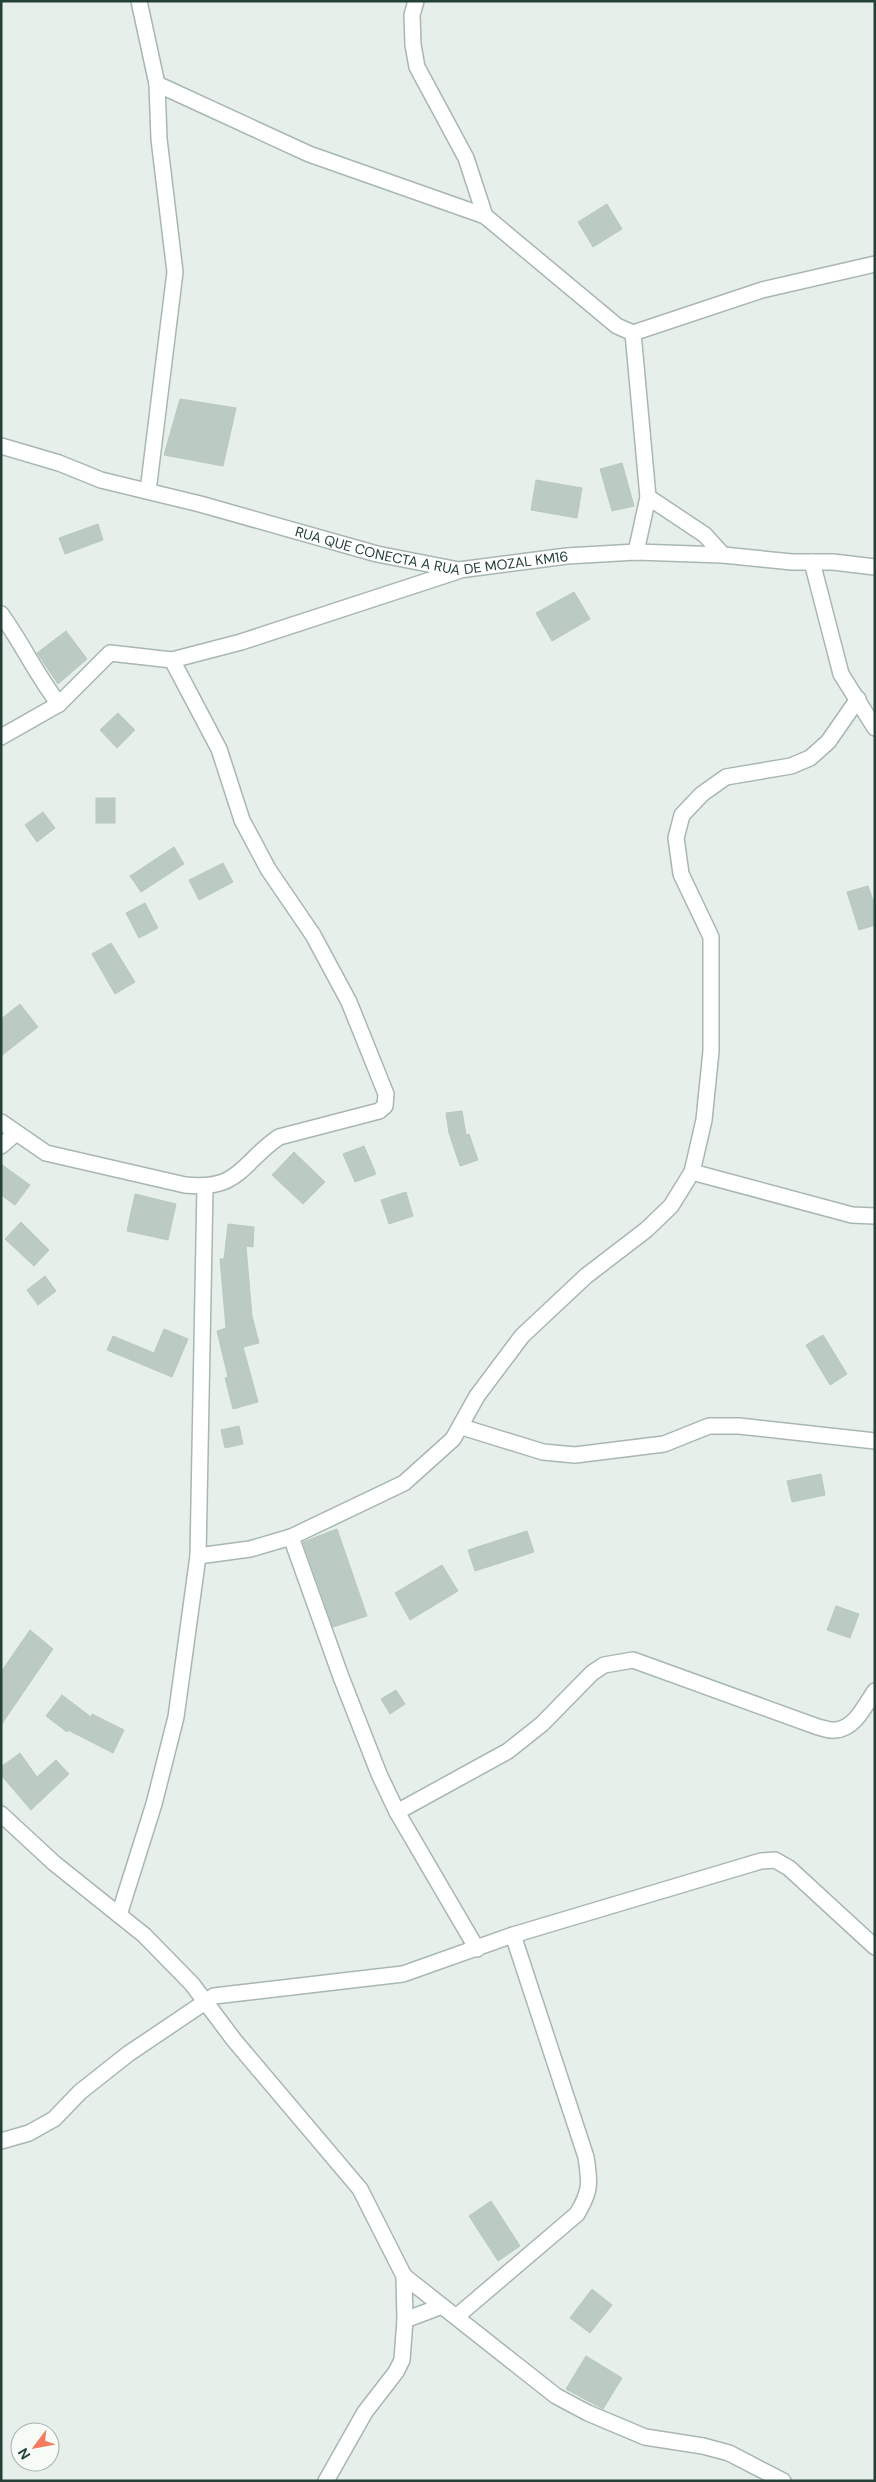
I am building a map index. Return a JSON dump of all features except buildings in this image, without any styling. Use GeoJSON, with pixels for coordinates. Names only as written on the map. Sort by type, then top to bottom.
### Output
{"type":"FeatureCollection","features":[{"type":"Feature","properties":{"kind":"street"},"geometry":{"type":"LineString","coordinates":[[139,1],[157,84],[159,140],[175,272],[148,491]]}},
{"type":"Feature","properties":{"kind":"street"},"geometry":{"type":"LineString","coordinates":[[416,1],[412,15],[413,45],[418,67],[466,158],[485,216]]}},
{"type":"Feature","properties":{"kind":"street"},"geometry":{"type":"LineString","coordinates":[[157,84],[309,154],[485,216],[616,326],[633,333],[762,290],[875,264]]}},
{"type":"Feature","properties":{"kind":"street"},"geometry":{"type":"LineString","coordinates":[[633,333],[648,497],[636,552]]}},
{"type":"Feature","properties":{"kind":"street","name":"RUA QUE CONECTA A RUA DE MOZAL KM16"},"geometry":{"type":"LineString","coordinates":[[1,446],[59,463],[101,480],[148,491],[377,554],[459,570],[567,556],[636,552],[833,562],[875,568]]}},
{"type":"Feature","properties":{"kind":"street"},"geometry":{"type":"LineString","coordinates":[[648,497],[705,535],[723,555]]}},
{"type":"Feature","properties":{"kind":"street"},"geometry":{"type":"LineString","coordinates":[[812,562],[841,674],[875,728]]}},
{"type":"Feature","properties":{"kind":"street"},"geometry":{"type":"LineString","coordinates":[[1,737],[59,704],[110,653],[172,660],[241,642],[459,570]]}},
{"type":"Feature","properties":{"kind":"street"},"geometry":{"type":"LineString","coordinates":[[1,614],[19,638],[44,685],[59,704]]}},
{"type":"Feature","properties":{"kind":"street"},"geometry":{"type":"LineString","coordinates":[[1,1122],[15,1134],[46,1153],[185,1185],[205,1187],[236,1176],[266,1145],[279,1137],[378,1111],[385,1106],[386,1094],[349,1002],[313,936],[268,869],[247,828],[219,749],[172,660]]}},
{"type":"Feature","properties":{"kind":"street"},"geometry":{"type":"LineString","coordinates":[[198,1556],[250,1549],[291,1537],[404,1483],[453,1439],[462,1428],[477,1396],[522,1336],[586,1276],[646,1230],[672,1206],[692,1172],[704,1120],[711,1051],[711,937],[681,874],[676,838],[682,815],[702,794],[726,777],[791,766],[810,758],[828,742],[858,699]]}},
{"type":"Feature","properties":{"kind":"street"},"geometry":{"type":"LineString","coordinates":[[1,1146],[15,1134]]}},
{"type":"Feature","properties":{"kind":"street"},"geometry":{"type":"LineString","coordinates":[[692,1172],[852,1215],[875,1216]]}},
{"type":"Feature","properties":{"kind":"street"},"geometry":{"type":"LineString","coordinates":[[119,1915],[154,1804],[176,1716],[198,1556],[205,1187]]}},
{"type":"Feature","properties":{"kind":"street"},"geometry":{"type":"LineString","coordinates":[[462,1428],[543,1452],[575,1455],[664,1444],[709,1426],[739,1426],[875,1441]]}},
{"type":"Feature","properties":{"kind":"street"},"geometry":{"type":"LineString","coordinates":[[291,1537],[341,1677],[379,1774],[397,1812],[477,1949]]}},
{"type":"Feature","properties":{"kind":"street"},"geometry":{"type":"LineString","coordinates":[[397,1812],[508,1751],[542,1724],[592,1674],[604,1665],[617,1661],[633,1660],[818,1727],[835,1730],[849,1725],[859,1716],[875,1691]]}},
{"type":"Feature","properties":{"kind":"street"},"geometry":{"type":"LineString","coordinates":[[1,1814],[54,1863],[144,1935],[192,1984],[264,2076],[360,2189],[404,2276],[556,2396],[588,2413],[645,2437],[704,2446],[729,2453],[783,2481]]}},
{"type":"Feature","properties":{"kind":"street"},"geometry":{"type":"LineString","coordinates":[[1,2141],[29,2133],[54,2119],[80,2092],[128,2054],[214,1996],[235,1991],[372,1979],[403,1974],[513,1935],[719,1872],[762,1861],[776,1860],[788,1868],[875,1947]]}},
{"type":"Feature","properties":{"kind":"street"},"geometry":{"type":"LineString","coordinates":[[456,2317],[577,2214],[587,2197],[590,2184],[586,2157],[513,1935]]}},
{"type":"Feature","properties":{"kind":"street"},"geometry":{"type":"LineString","coordinates":[[326,2481],[365,2412],[396,2372],[402,2360],[405,2320],[404,2276]]}},
{"type":"Feature","properties":{"kind":"street"},"geometry":{"type":"LineString","coordinates":[[405,2320],[442,2306]]}}]}
